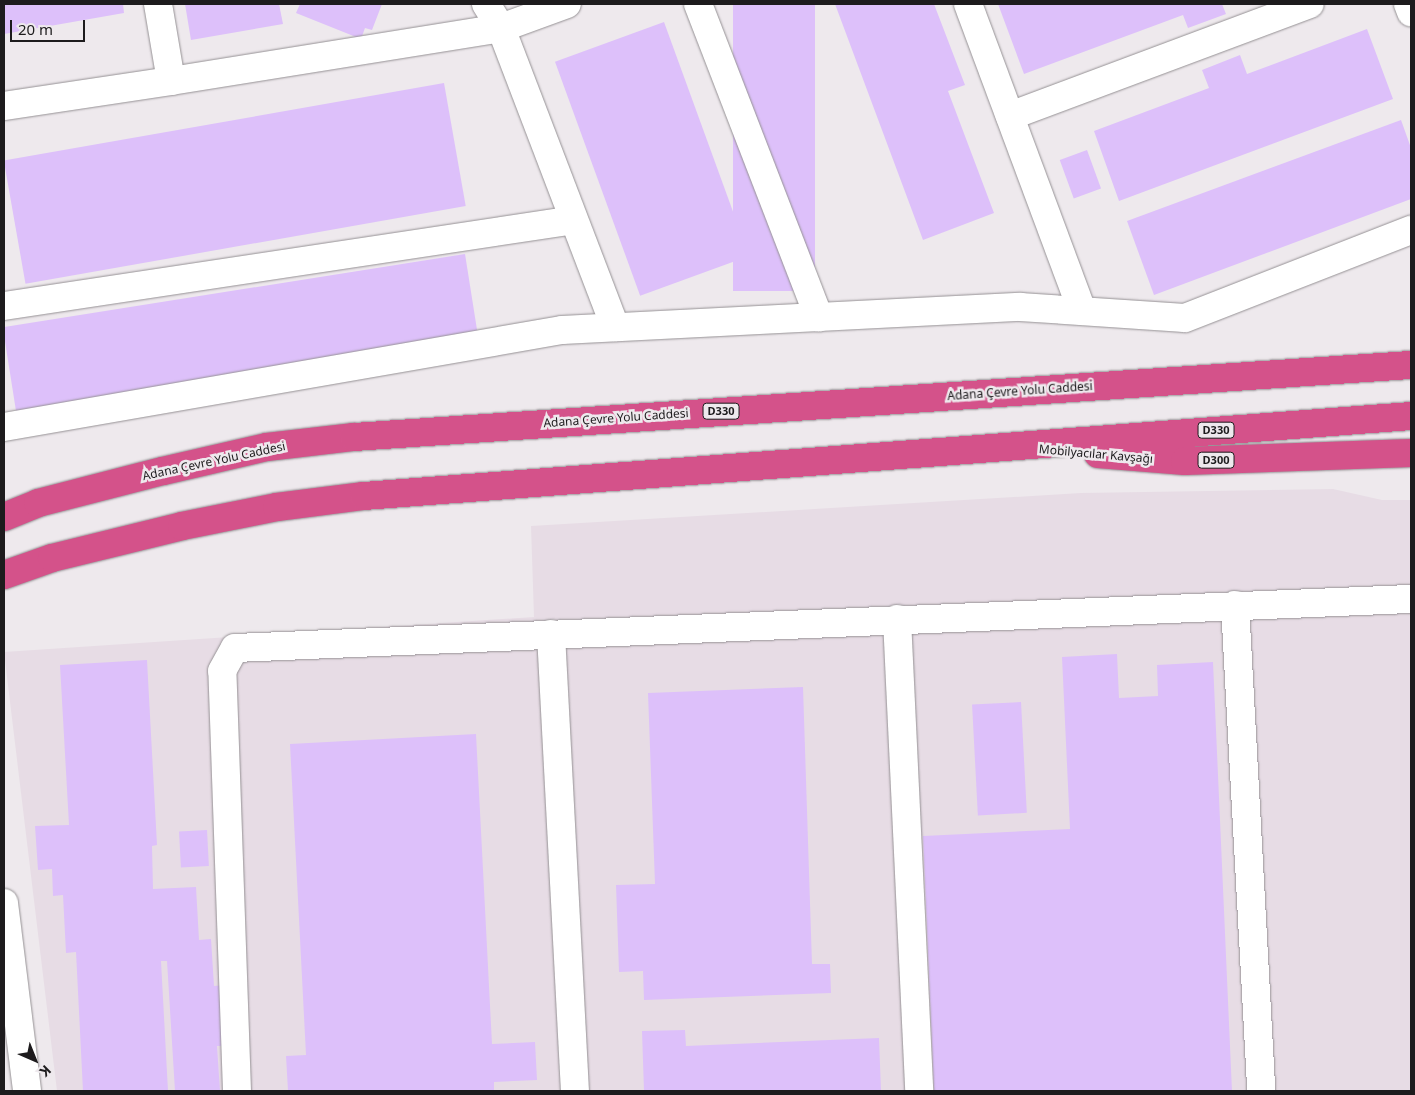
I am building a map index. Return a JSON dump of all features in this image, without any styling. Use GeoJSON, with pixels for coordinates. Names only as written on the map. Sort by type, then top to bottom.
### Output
{"type":"FeatureCollection","features":[{"type":"Feature","properties":{"kind":"highway","name":"Adana Çevre Yolu Caddesi"},"geometry":{"type":"LineString","coordinates":[[4,517],[38,503],[267,447],[397,433],[1411,365]]}},
{"type":"Feature","properties":{"kind":"highway","name":"Mobilyacılar Kavşağı"},"geometry":{"type":"LineString","coordinates":[[1022,448],[1411,416]]}},
{"type":"Feature","properties":{"kind":"highway","name":"Mobilyacılar Kavşağı"},"geometry":{"type":"LineString","coordinates":[[1022,448],[1185,461],[1411,453]]}},
{"type":"Feature","properties":{"kind":"highway","name":"D330"},"geometry":{"type":"LineString","coordinates":[[4,575],[52,558],[182,526],[277,507],[364,496],[1022,448]]}},
{"type":"Feature","properties":{"kind":"street"},"geometry":{"type":"LineString","coordinates":[[158,4],[172,81]]}},
{"type":"Feature","properties":{"kind":"street"},"geometry":{"type":"LineString","coordinates":[[486,4],[501,28],[615,327]]}},
{"type":"Feature","properties":{"kind":"street"},"geometry":{"type":"LineString","coordinates":[[4,106],[501,28],[567,4]]}},
{"type":"Feature","properties":{"kind":"street"},"geometry":{"type":"LineString","coordinates":[[698,4],[819,317]]}},
{"type":"Feature","properties":{"kind":"street"},"geometry":{"type":"LineString","coordinates":[[968,4],[1082,311]]}},
{"type":"Feature","properties":{"kind":"street"},"geometry":{"type":"LineString","coordinates":[[1010,116],[1310,4]]}},
{"type":"Feature","properties":{"kind":"street"},"geometry":{"type":"LineString","coordinates":[[1408,4],[1411,12]]}},
{"type":"Feature","properties":{"kind":"street"},"geometry":{"type":"LineString","coordinates":[[4,306],[574,220]]}},
{"type":"Feature","properties":{"kind":"street"},"geometry":{"type":"LineString","coordinates":[[4,427],[562,330],[1020,308],[1185,318],[1411,230]]}},
{"type":"Feature","properties":{"kind":"street"},"geometry":{"type":"LineString","coordinates":[[237,1091],[222,671],[236,648],[1411,599]]}},
{"type":"Feature","properties":{"kind":"street"},"geometry":{"type":"LineString","coordinates":[[1235,605],[1260,1091]]}},
{"type":"Feature","properties":{"kind":"street"},"geometry":{"type":"LineString","coordinates":[[897,619],[919,1091]]}},
{"type":"Feature","properties":{"kind":"street"},"geometry":{"type":"LineString","coordinates":[[551,634],[575,1091]]}},
{"type":"Feature","properties":{"kind":"street"},"geometry":{"type":"LineString","coordinates":[[4,903],[27,1091]]}},
{"type":"Feature","properties":{"kind":"shaded area"},"geometry":{"type":"Polygon","coordinates":[[[1333,489],[1382,500],[1411,500],[1411,1091],[57,1091],[4,652],[534,617],[531,526],[1081,493],[1333,489]]]}},
{"type":"Feature","properties":{"kind":"building"},"geometry":{"type":"Polygon","coordinates":[[[4,4],[123,4],[124,13],[4,34],[4,4]]]}},
{"type":"Feature","properties":{"kind":"building"},"geometry":{"type":"Polygon","coordinates":[[[185,4],[279,4],[283,24],[191,40],[185,4]]]}},
{"type":"Feature","properties":{"kind":"building"},"geometry":{"type":"Polygon","coordinates":[[[300,4],[382,4],[372,30],[365,28],[361,39],[296,13],[300,4]]]}},
{"type":"Feature","properties":{"kind":"building"},"geometry":{"type":"Polygon","coordinates":[[[733,4],[815,4],[815,291],[733,291],[733,4]]]}},
{"type":"Feature","properties":{"kind":"building"},"geometry":{"type":"Polygon","coordinates":[[[835,4],[934,4],[965,85],[948,91],[994,213],[923,240],[835,4]]]}},
{"type":"Feature","properties":{"kind":"building"},"geometry":{"type":"Polygon","coordinates":[[[998,4],[1222,4],[1226,14],[1188,28],[1183,15],[1024,74],[998,4]]]}},
{"type":"Feature","properties":{"kind":"building"},"geometry":{"type":"Polygon","coordinates":[[[664,22],[749,256],[640,296],[555,62],[664,22]]]}},
{"type":"Feature","properties":{"kind":"building"},"geometry":{"type":"Polygon","coordinates":[[[1367,29],[1393,99],[1119,201],[1094,131],[1209,88],[1202,70],[1240,55],[1247,74],[1367,29]]]}},
{"type":"Feature","properties":{"kind":"building"},"geometry":{"type":"Polygon","coordinates":[[[444,83],[466,206],[25,284],[4,161],[444,83]]]}},
{"type":"Feature","properties":{"kind":"building"},"geometry":{"type":"Polygon","coordinates":[[[1401,120],[1411,148],[1411,199],[1154,295],[1127,221],[1401,120]]]}},
{"type":"Feature","properties":{"kind":"building"},"geometry":{"type":"Polygon","coordinates":[[[1087,150],[1101,189],[1074,198],[1060,160],[1087,150]]]}},
{"type":"Feature","properties":{"kind":"building"},"geometry":{"type":"Polygon","coordinates":[[[465,254],[479,340],[16,413],[4,327],[465,254]]]}},
{"type":"Feature","properties":{"kind":"building"},"geometry":{"type":"Polygon","coordinates":[[[1117,654],[1119,698],[1158,696],[1157,665],[1213,662],[1232,1091],[934,1091],[923,836],[1070,829],[1062,657],[1117,654]]]}},
{"type":"Feature","properties":{"kind":"building"},"geometry":{"type":"Polygon","coordinates":[[[147,660],[157,845],[152,846],[153,889],[196,887],[199,940],[211,939],[214,986],[226,985],[229,1046],[217,1046],[220,1091],[175,1091],[167,961],[161,961],[168,1091],[83,1091],[76,952],[66,953],[63,895],[53,896],[52,869],[38,870],[35,826],[69,825],[60,665],[147,660]]]}},
{"type":"Feature","properties":{"kind":"building"},"geometry":{"type":"Polygon","coordinates":[[[803,687],[812,964],[830,964],[831,993],[644,1000],[643,971],[619,972],[616,885],[655,884],[648,693],[803,687]]]}},
{"type":"Feature","properties":{"kind":"building"},"geometry":{"type":"Polygon","coordinates":[[[1021,702],[1027,813],[978,815],[972,705],[1021,702]]]}},
{"type":"Feature","properties":{"kind":"building"},"geometry":{"type":"Polygon","coordinates":[[[476,734],[492,1044],[535,1042],[537,1080],[494,1082],[494,1091],[288,1091],[286,1056],[306,1055],[290,744],[476,734]]]}},
{"type":"Feature","properties":{"kind":"building"},"geometry":{"type":"Polygon","coordinates":[[[207,830],[209,866],[181,867],[179,831],[207,830]]]}},
{"type":"Feature","properties":{"kind":"building"},"geometry":{"type":"Polygon","coordinates":[[[685,1030],[686,1046],[879,1038],[881,1091],[644,1091],[642,1031],[685,1030]]]}}]}
